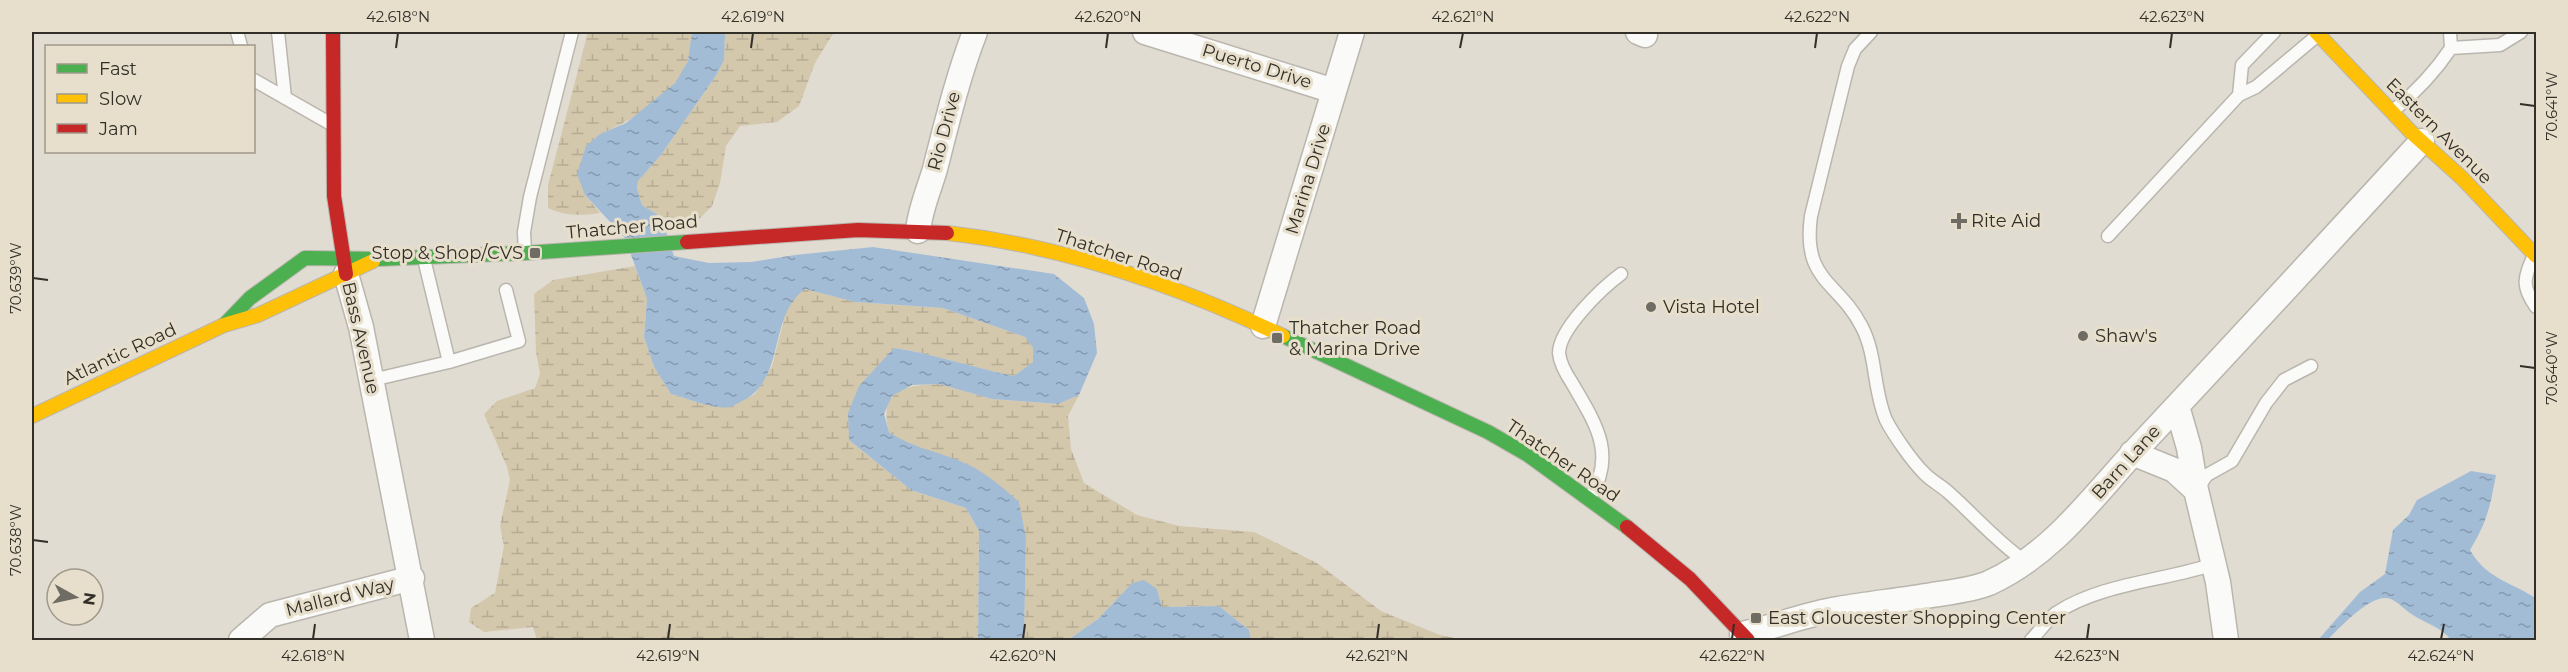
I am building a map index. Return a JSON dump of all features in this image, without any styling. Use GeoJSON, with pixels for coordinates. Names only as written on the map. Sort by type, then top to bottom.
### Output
{"type":"FeatureCollection","features":[{"type":"Feature","properties":{"kind":"main road","name":"Bass Avenue"},"geometry":{"type":"LineString","coordinates":[[333,32],[334,196],[344,266]]}},
{"type":"Feature","properties":{"kind":"main road","name":"Eastern Avenue"},"geometry":{"type":"LineString","coordinates":[[2317,33],[2392,112],[2462,178],[2536,255]]}},
{"type":"Feature","properties":{"kind":"main road","name":"Thatcher Road"},"geometry":{"type":"LineString","coordinates":[[344,266],[378,259],[525,253],[858,230],[918,231],[974,236],[1077,257],[1135,275],[1263,326],[1488,432],[1528,455],[1616,518],[1690,579],[1745,637]]}},
{"type":"Feature","properties":{"kind":"main road","name":"Atlantic Road"},"geometry":{"type":"LineString","coordinates":[[224,325],[250,298],[305,258],[344,266]]}},
{"type":"Feature","properties":{"kind":"main road","name":"Atlantic Road"},"geometry":{"type":"LineString","coordinates":[[32,416],[224,325],[258,315],[344,266]]}},
{"type":"Feature","properties":{"kind":"street","name":"Rio Drive"},"geometry":{"type":"LineString","coordinates":[[918,231],[920,211],[933,173],[962,66],[975,32]]}},
{"type":"Feature","properties":{"kind":"street","name":"Puerto Drive"},"geometry":{"type":"LineString","coordinates":[[1145,32],[1335,91]]}},
{"type":"Feature","properties":{"kind":"street","name":"Marina Drive"},"geometry":{"type":"LineString","coordinates":[[1263,326],[1352,32]]}},
{"type":"Feature","properties":{"kind":"street","name":"Barn Lane"},"geometry":{"type":"LineString","coordinates":[[1745,637],[1799,617],[1836,609],[1956,592],[1988,584],[2026,562],[2068,526],[2132,453],[2422,141]]}},
{"type":"Feature","properties":{"kind":"street","name":"Bass Avenue"},"geometry":{"type":"LineString","coordinates":[[344,266],[361,327],[412,578],[422,640]]}},
{"type":"Feature","properties":{"kind":"street"},"geometry":{"type":"LineString","coordinates":[[2177,406],[2189,448],[2196,490],[2214,564],[2226,640]]}},
{"type":"Feature","properties":{"kind":"street"},"geometry":{"type":"LineString","coordinates":[[2132,453],[2174,470],[2196,490]]}},
{"type":"Feature","properties":{"kind":"street","name":"Mallard Way"},"geometry":{"type":"LineString","coordinates":[[241,640],[270,615],[412,578]]}},
{"type":"Feature","properties":{"kind":"lane"},"geometry":{"type":"LineString","coordinates":[[278,32],[285,98]]}},
{"type":"Feature","properties":{"kind":"lane"},"geometry":{"type":"LineString","coordinates":[[525,253],[524,232],[530,197],[572,32]]}},
{"type":"Feature","properties":{"kind":"lane"},"geometry":{"type":"LineString","coordinates":[[1871,32],[1855,49],[1848,66],[1811,216],[1808,238],[1810,253],[1824,280],[1861,325],[1872,350],[1887,420],[1909,454],[1922,472],[1947,491],[2002,545],[2026,562]]}},
{"type":"Feature","properties":{"kind":"lane"},"geometry":{"type":"LineString","coordinates":[[2239,95],[2242,65],[2274,32]]}},
{"type":"Feature","properties":{"kind":"lane"},"geometry":{"type":"LineString","coordinates":[[2392,112],[2413,95],[2439,66],[2451,48],[2450,32]]}},
{"type":"Feature","properties":{"kind":"lane"},"geometry":{"type":"LineString","coordinates":[[2451,48],[2500,45],[2521,32]]}},
{"type":"Feature","properties":{"kind":"lane"},"geometry":{"type":"LineString","coordinates":[[2108,236],[2239,95],[2256,87],[2317,33]]}},
{"type":"Feature","properties":{"kind":"lane"},"geometry":{"type":"LineString","coordinates":[[255,81],[334,126]]}},
{"type":"Feature","properties":{"kind":"lane"},"geometry":{"type":"LineString","coordinates":[[2536,255],[2525,277],[2527,295],[2536,307]]}},
{"type":"Feature","properties":{"kind":"lane"},"geometry":{"type":"LineString","coordinates":[[424,258],[449,362]]}},
{"type":"Feature","properties":{"kind":"lane"},"geometry":{"type":"LineString","coordinates":[[1589,499],[1599,482],[1603,468],[1602,448],[1592,418],[1563,368],[1559,354],[1561,343],[1571,324],[1621,274]]}},
{"type":"Feature","properties":{"kind":"lane"},"geometry":{"type":"LineString","coordinates":[[372,380],[449,362],[519,341],[506,290]]}},
{"type":"Feature","properties":{"kind":"lane"},"geometry":{"type":"LineString","coordinates":[[2196,490],[2207,475],[2232,461],[2266,402],[2284,380],[2311,366]]}},
{"type":"Feature","properties":{"kind":"lane"},"geometry":{"type":"LineString","coordinates":[[2031,640],[2055,614],[2077,603],[2103,593],[2188,573],[2214,564]]}},
{"type":"Feature","properties":{"kind":"green space"},"geometry":{"type":"Polygon","coordinates":[[[588,32],[692,32],[688,60],[674,84],[664,95],[639,114],[600,134],[585,195],[600,213],[573,215],[548,208],[548,185],[588,32]]]}},
{"type":"Feature","properties":{"kind":"green space"},"geometry":{"type":"Polygon","coordinates":[[[725,32],[834,32],[815,63],[799,106],[777,122],[740,126],[726,146],[720,183],[712,206],[699,219],[661,217],[642,205],[637,189],[638,181],[661,155],[717,74],[724,60],[725,32]]]}},
{"type":"Feature","properties":{"kind":"green space"},"geometry":{"type":"Polygon","coordinates":[[[635,266],[647,299],[644,337],[654,367],[671,394],[703,404],[729,407],[755,394],[772,366],[787,308],[794,297],[805,289],[855,302],[943,308],[1025,337],[1033,348],[1033,362],[1014,376],[894,348],[849,440],[911,490],[966,508],[979,531],[978,640],[537,640],[533,627],[484,632],[469,622],[471,608],[495,593],[504,546],[500,526],[510,480],[507,467],[484,414],[497,401],[535,388],[540,374],[536,352],[534,294],[553,280],[635,266]]]}},
{"type":"Feature","properties":{"kind":"green space"},"geometry":{"type":"Polygon","coordinates":[[[939,384],[992,399],[1058,404],[1079,395],[1068,416],[1071,449],[1084,483],[1137,515],[1179,526],[1254,532],[1317,563],[1381,611],[1440,635],[1464,640],[1251,640],[1249,630],[1219,606],[1162,607],[1157,589],[1132,583],[1098,619],[1068,640],[1024,640],[1026,538],[933,453],[908,444],[889,432],[887,407],[897,393],[915,386],[939,384]]]}},
{"type":"Feature","properties":{"kind":"water"},"geometry":{"type":"Polygon","coordinates":[[[692,32],[725,32],[724,60],[717,74],[661,155],[638,181],[637,189],[642,205],[661,217],[674,256],[709,263],[751,262],[873,247],[1054,274],[1084,298],[1094,324],[1097,353],[1079,395],[1058,404],[992,399],[939,384],[912,385],[892,396],[884,414],[889,432],[916,446],[970,465],[992,479],[1019,502],[1026,538],[1024,640],[978,640],[979,531],[966,508],[911,490],[849,440],[848,413],[859,386],[894,348],[1014,376],[1033,362],[1033,348],[1025,337],[943,308],[855,302],[805,289],[793,301],[785,315],[772,363],[765,378],[756,391],[734,406],[716,407],[671,394],[654,367],[644,337],[647,299],[625,238],[585,195],[577,174],[586,146],[600,134],[626,123],[675,83],[688,61],[692,32]]]}},
{"type":"Feature","properties":{"kind":"water"},"geometry":{"type":"Polygon","coordinates":[[[2471,471],[2496,475],[2487,514],[2470,550],[2490,573],[2534,597],[2536,640],[2451,640],[2443,632],[2413,615],[2394,600],[2383,598],[2375,600],[2356,612],[2327,640],[2318,640],[2360,592],[2385,574],[2393,530],[2409,515],[2417,500],[2471,471]]]}},
{"type":"Feature","properties":{"kind":"water"},"geometry":{"type":"Polygon","coordinates":[[[1144,580],[1157,589],[1162,607],[1219,606],[1249,630],[1251,640],[1068,640],[1098,619],[1132,583],[1144,580]]]}},
{"type":"Feature","properties":{"kind":"traffic: fast"},"geometry":{"type":"LineString","coordinates":[[224,325],[250,298],[305,258],[378,259],[525,253],[687,242]]}},
{"type":"Feature","properties":{"kind":"traffic: fast"},"geometry":{"type":"LineString","coordinates":[[1283,336],[1488,432],[1528,455],[1627,527]]}},
{"type":"Feature","properties":{"kind":"traffic: slow"},"geometry":{"type":"LineString","coordinates":[[2316,32],[2411,132],[2462,178],[2536,256]]}},
{"type":"Feature","properties":{"kind":"traffic: slow"},"geometry":{"type":"LineString","coordinates":[[947,233],[1034,247],[1119,270],[1202,300],[1283,336]]}},
{"type":"Feature","properties":{"kind":"traffic: slow"},"geometry":{"type":"LineString","coordinates":[[32,416],[224,325],[258,315],[373,261]]}},
{"type":"Feature","properties":{"kind":"traffic: jam"},"geometry":{"type":"LineString","coordinates":[[333,32],[334,196],[346,274]]}},
{"type":"Feature","properties":{"kind":"traffic: jam"},"geometry":{"type":"LineString","coordinates":[[687,242],[858,230],[947,233]]}},
{"type":"Feature","properties":{"kind":"traffic: jam"},"geometry":{"type":"LineString","coordinates":[[1627,527],[1690,579],[1748,640]]}},
{"type":"Feature","properties":{"kind":"place","name":"Rite Aid"},"geometry":{"type":"Point","coordinates":[1959,221]}},
{"type":"Feature","properties":{"kind":"place","name":"Stop & Shop/CVS"},"geometry":{"type":"Point","coordinates":[535,253]}},
{"type":"Feature","properties":{"kind":"place","name":"Vista Hotel"},"geometry":{"type":"Point","coordinates":[1651,307]}},
{"type":"Feature","properties":{"kind":"place","name":"Shaw's"},"geometry":{"type":"Point","coordinates":[2083,336]}},
{"type":"Feature","properties":{"kind":"place","name":"Thatcher Road & Marina Drive"},"geometry":{"type":"Point","coordinates":[1277,338]}},
{"type":"Feature","properties":{"kind":"place","name":"East Gloucester Shopping Center"},"geometry":{"type":"Point","coordinates":[1756,618]}}]}
